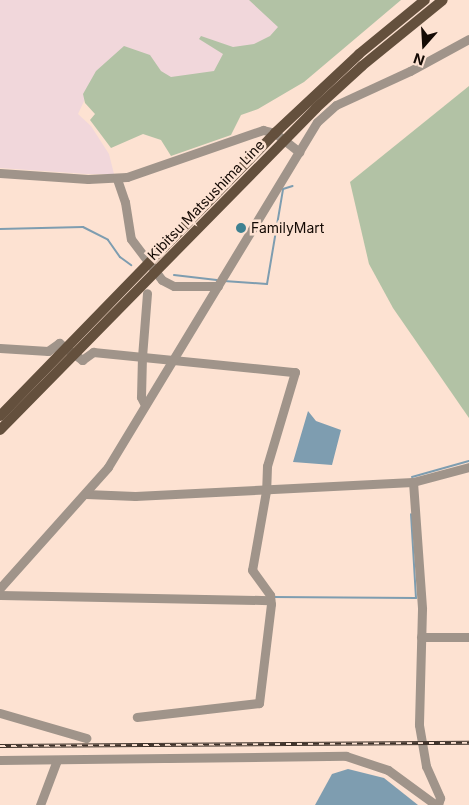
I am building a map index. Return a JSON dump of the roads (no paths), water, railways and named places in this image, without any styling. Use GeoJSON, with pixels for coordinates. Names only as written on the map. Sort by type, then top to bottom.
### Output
{"type":"FeatureCollection","features":[{"type":"Feature","properties":{"kind":"main road","name":"Kibitsu Matsushima Line"},"geometry":{"type":"LineString","coordinates":[[0,430],[148,264],[275,134],[359,54],[425,0]]}},
{"type":"Feature","properties":{"kind":"main road","name":"Kibitsu Matsushima Line"},"geometry":{"type":"LineString","coordinates":[[0,416],[155,273],[284,140],[362,66],[443,0]]}},
{"type":"Feature","properties":{"kind":"street"},"geometry":{"type":"LineString","coordinates":[[0,588],[86,494],[108,467],[317,122],[336,105],[410,71],[469,39]]}},
{"type":"Feature","properties":{"kind":"street"},"geometry":{"type":"LineString","coordinates":[[0,173],[117,179],[260,131],[275,134],[299,152]]}},
{"type":"Feature","properties":{"kind":"street"},"geometry":{"type":"LineString","coordinates":[[117,179],[125,202],[131,239],[155,273],[174,286],[220,283]]}},
{"type":"Feature","properties":{"kind":"street"},"geometry":{"type":"LineString","coordinates":[[145,405],[141,397],[147,293]]}},
{"type":"Feature","properties":{"kind":"street"},"geometry":{"type":"LineString","coordinates":[[0,348],[48,351],[59,342],[82,360],[93,352],[294,372],[267,466],[266,491],[252,570],[270,598],[259,703],[137,717]]}},
{"type":"Feature","properties":{"kind":"street"},"geometry":{"type":"LineString","coordinates":[[86,494],[135,496],[266,491],[413,482],[469,466]]}},
{"type":"Feature","properties":{"kind":"street"},"geometry":{"type":"LineString","coordinates":[[0,760],[346,756],[388,770],[437,805],[440,798],[426,766],[419,725],[420,637],[413,482]]}},
{"type":"Feature","properties":{"kind":"street"},"geometry":{"type":"LineString","coordinates":[[0,588],[270,598]]}},
{"type":"Feature","properties":{"kind":"street"},"geometry":{"type":"LineString","coordinates":[[420,637],[469,637]]}},
{"type":"Feature","properties":{"kind":"street"},"geometry":{"type":"LineString","coordinates":[[0,713],[86,738]]}},
{"type":"Feature","properties":{"kind":"street"},"geometry":{"type":"LineString","coordinates":[[40,805],[58,760]]}},
{"type":"Feature","properties":{"kind":"water"},"geometry":{"type":"Polygon","coordinates":[[[308,411],[316,421],[341,430],[332,465],[293,462],[308,411]]]}},
{"type":"Feature","properties":{"kind":"water"},"geometry":{"type":"Polygon","coordinates":[[[348,769],[384,778],[418,805],[315,805],[332,774],[348,769]]]}},
{"type":"Feature","properties":{"kind":"waterway"},"geometry":{"type":"LineString","coordinates":[[224,281],[267,284],[283,189],[293,186]]}},
{"type":"Feature","properties":{"kind":"waterway"},"geometry":{"type":"LineString","coordinates":[[0,229],[83,227],[108,240],[120,257],[131,265]]}},
{"type":"Feature","properties":{"kind":"waterway"},"geometry":{"type":"LineString","coordinates":[[174,275],[217,280]]}},
{"type":"Feature","properties":{"kind":"waterway"},"geometry":{"type":"LineString","coordinates":[[412,477],[469,461]]}},
{"type":"Feature","properties":{"kind":"waterway"},"geometry":{"type":"LineString","coordinates":[[272,597],[416,598],[411,514]]}},
{"type":"Feature","properties":{"kind":"railway"},"geometry":{"type":"LineString","coordinates":[[0,746],[469,743]]}},
{"type":"Feature","properties":{"kind":"place","name":"FamilyMart"},"geometry":{"type":"Point","coordinates":[241,228]}}]}
